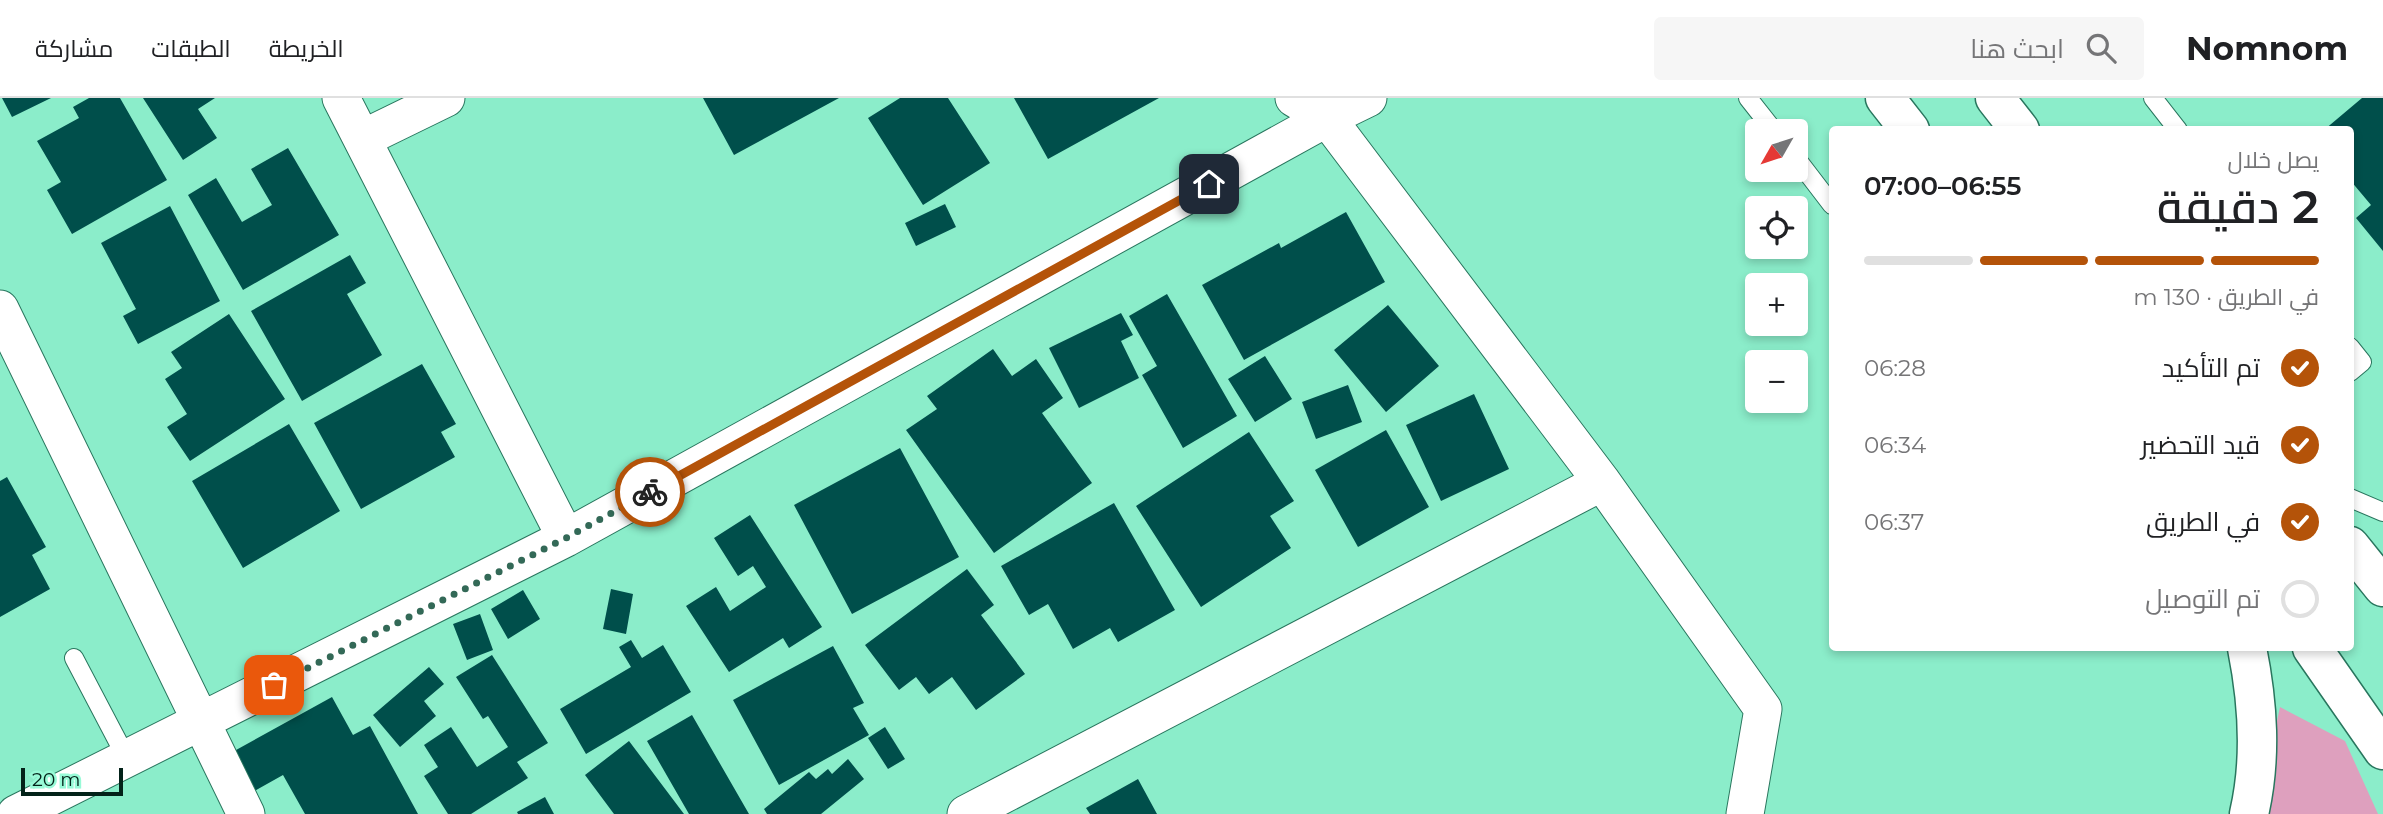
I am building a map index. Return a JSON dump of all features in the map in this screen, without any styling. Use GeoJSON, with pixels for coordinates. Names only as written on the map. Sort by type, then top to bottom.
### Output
{"type":"FeatureCollection","features":[{"type":"Feature","properties":{"kind":"main road"},"geometry":{"type":"LineString","coordinates":[[1995,98],[2017,126]]}},
{"type":"Feature","properties":{"kind":"main road"},"geometry":{"type":"LineString","coordinates":[[2354,551],[2383,587]]}},
{"type":"Feature","properties":{"kind":"main road"},"geometry":{"type":"LineString","coordinates":[[2247,651],[2256,692],[2258,748],[2249,814]]}},
{"type":"Feature","properties":{"kind":"main road"},"geometry":{"type":"LineString","coordinates":[[2314,651],[2383,750]]}},
{"type":"Feature","properties":{"kind":"street"},"geometry":{"type":"LineString","coordinates":[[341,98],[566,538]]}},
{"type":"Feature","properties":{"kind":"street"},"geometry":{"type":"LineString","coordinates":[[362,139],[446,98]]}},
{"type":"Feature","properties":{"kind":"street"},"geometry":{"type":"LineString","coordinates":[[1294,98],[1327,118],[1602,482],[1763,709],[1745,814]]}},
{"type":"Feature","properties":{"kind":"street"},"geometry":{"type":"LineString","coordinates":[[16,814],[566,538],[1327,118],[1368,98]]}},
{"type":"Feature","properties":{"kind":"street"},"geometry":{"type":"LineString","coordinates":[[0,309],[246,814]]}},
{"type":"Feature","properties":{"kind":"street"},"geometry":{"type":"LineString","coordinates":[[966,814],[1602,482]]}},
{"type":"Feature","properties":{"kind":"lane"},"geometry":{"type":"LineString","coordinates":[[1748,98],[1765,119]]}},
{"type":"Feature","properties":{"kind":"lane"},"geometry":{"type":"LineString","coordinates":[[2153,98],[2175,126]]}},
{"type":"Feature","properties":{"kind":"lane"},"geometry":{"type":"LineString","coordinates":[[1808,174],[1829,201]]}},
{"type":"Feature","properties":{"kind":"lane"},"geometry":{"type":"LineString","coordinates":[[2354,352],[2362,362],[2354,369]]}},
{"type":"Feature","properties":{"kind":"lane"},"geometry":{"type":"LineString","coordinates":[[2354,500],[2383,512]]}},
{"type":"Feature","properties":{"kind":"lane"},"geometry":{"type":"LineString","coordinates":[[75,658],[127,759]]}},
{"type":"Feature","properties":{"kind":"shaded area"},"geometry":{"type":"Polygon","coordinates":[[[2280,707],[2345,741],[2378,814],[2257,814],[2280,707]]]}},
{"type":"Feature","properties":{"kind":"building"},"geometry":{"type":"Polygon","coordinates":[[[2,98],[51,98],[12,117],[2,98]]]}},
{"type":"Feature","properties":{"kind":"building"},"geometry":{"type":"Polygon","coordinates":[[[89,98],[120,98],[167,180],[72,234],[47,190],[61,182],[37,141],[79,118],[73,107],[89,98]]]}},
{"type":"Feature","properties":{"kind":"building"},"geometry":{"type":"Polygon","coordinates":[[[143,98],[215,98],[198,109],[217,138],[183,160],[143,98]]]}},
{"type":"Feature","properties":{"kind":"building"},"geometry":{"type":"Polygon","coordinates":[[[703,98],[839,98],[734,155],[703,98]]]}},
{"type":"Feature","properties":{"kind":"building"},"geometry":{"type":"Polygon","coordinates":[[[900,98],[948,98],[990,163],[923,205],[868,118],[900,98]]]}},
{"type":"Feature","properties":{"kind":"building"},"geometry":{"type":"Polygon","coordinates":[[[1014,98],[1159,98],[1048,159],[1014,98]]]}},
{"type":"Feature","properties":{"kind":"building"},"geometry":{"type":"Polygon","coordinates":[[[2362,98],[2383,98],[2383,251],[2356,218],[2371,205],[2354,185],[2354,126],[2329,126],[2362,98]]]}},
{"type":"Feature","properties":{"kind":"building"},"geometry":{"type":"Polygon","coordinates":[[[288,148],[339,235],[243,290],[188,195],[216,178],[242,222],[272,205],[251,169],[288,148]]]}},
{"type":"Feature","properties":{"kind":"building"},"geometry":{"type":"Polygon","coordinates":[[[945,204],[956,227],[916,246],[905,223],[945,204]]]}},
{"type":"Feature","properties":{"kind":"building"},"geometry":{"type":"Polygon","coordinates":[[[170,206],[220,301],[138,344],[123,316],[136,309],[101,243],[170,206]]]}},
{"type":"Feature","properties":{"kind":"building"},"geometry":{"type":"Polygon","coordinates":[[[1346,212],[1385,282],[1244,360],[1202,285],[1279,243],[1281,248],[1346,212]]]}},
{"type":"Feature","properties":{"kind":"building"},"geometry":{"type":"Polygon","coordinates":[[[350,255],[366,283],[347,294],[382,355],[302,401],[251,311],[350,255]]]}},
{"type":"Feature","properties":{"kind":"building"},"geometry":{"type":"Polygon","coordinates":[[[1167,294],[1237,416],[1183,448],[1142,375],[1157,366],[1129,316],[1167,294]]]}},
{"type":"Feature","properties":{"kind":"building"},"geometry":{"type":"Polygon","coordinates":[[[1388,305],[1439,366],[1386,412],[1334,350],[1388,305]]]}},
{"type":"Feature","properties":{"kind":"building"},"geometry":{"type":"Polygon","coordinates":[[[1121,313],[1133,335],[1121,341],[1139,378],[1079,408],[1049,348],[1121,313]]]}},
{"type":"Feature","properties":{"kind":"building"},"geometry":{"type":"Polygon","coordinates":[[[229,314],[285,399],[190,461],[167,427],[187,414],[165,379],[182,368],[171,352],[229,314]]]}},
{"type":"Feature","properties":{"kind":"building"},"geometry":{"type":"Polygon","coordinates":[[[993,349],[1012,376],[1036,359],[1063,398],[1042,413],[1092,483],[994,553],[906,430],[937,409],[927,396],[993,349]]]}},
{"type":"Feature","properties":{"kind":"building"},"geometry":{"type":"Polygon","coordinates":[[[1265,356],[1292,399],[1255,422],[1228,379],[1265,356]]]}},
{"type":"Feature","properties":{"kind":"building"},"geometry":{"type":"Polygon","coordinates":[[[422,364],[456,424],[441,432],[455,457],[361,509],[314,423],[422,364]]]}},
{"type":"Feature","properties":{"kind":"building"},"geometry":{"type":"Polygon","coordinates":[[[1348,385],[1362,422],[1316,439],[1302,402],[1348,385]]]}},
{"type":"Feature","properties":{"kind":"building"},"geometry":{"type":"Polygon","coordinates":[[[1474,394],[1509,469],[1441,501],[1406,425],[1474,394]]]}},
{"type":"Feature","properties":{"kind":"building"},"geometry":{"type":"Polygon","coordinates":[[[289,424],[340,511],[243,568],[192,481],[289,424]]]}},
{"type":"Feature","properties":{"kind":"building"},"geometry":{"type":"Polygon","coordinates":[[[1386,430],[1429,507],[1358,547],[1315,470],[1386,430]]]}},
{"type":"Feature","properties":{"kind":"building"},"geometry":{"type":"Polygon","coordinates":[[[1249,432],[1294,501],[1270,516],[1291,548],[1201,607],[1136,506],[1249,432]]]}},
{"type":"Feature","properties":{"kind":"building"},"geometry":{"type":"Polygon","coordinates":[[[900,448],[959,557],[852,614],[794,505],[900,448]]]}},
{"type":"Feature","properties":{"kind":"building"},"geometry":{"type":"Polygon","coordinates":[[[7,477],[46,547],[32,555],[50,589],[0,617],[0,481],[7,477]]]}},
{"type":"Feature","properties":{"kind":"building"},"geometry":{"type":"Polygon","coordinates":[[[1114,503],[1175,610],[1118,642],[1110,628],[1073,649],[1048,604],[1029,615],[1001,566],[1114,503]]]}},
{"type":"Feature","properties":{"kind":"building"},"geometry":{"type":"Polygon","coordinates":[[[750,515],[822,627],[789,648],[783,638],[729,672],[686,606],[716,587],[730,611],[766,587],[753,566],[738,576],[714,538],[750,515]]]}},
{"type":"Feature","properties":{"kind":"building"},"geometry":{"type":"Polygon","coordinates":[[[967,569],[994,605],[981,615],[1025,674],[976,710],[952,677],[929,694],[916,677],[899,690],[865,645],[967,569]]]}},
{"type":"Feature","properties":{"kind":"building"},"geometry":{"type":"Polygon","coordinates":[[[611,589],[633,594],[626,634],[603,629],[611,589]]]}},
{"type":"Feature","properties":{"kind":"building"},"geometry":{"type":"Polygon","coordinates":[[[523,590],[540,619],[508,639],[491,609],[523,590]]]}},
{"type":"Feature","properties":{"kind":"building"},"geometry":{"type":"Polygon","coordinates":[[[480,614],[493,650],[467,660],[453,624],[480,614]]]}},
{"type":"Feature","properties":{"kind":"building"},"geometry":{"type":"Polygon","coordinates":[[[631,640],[642,658],[663,645],[691,692],[586,754],[560,709],[631,667],[619,647],[631,640]]]}},
{"type":"Feature","properties":{"kind":"building"},"geometry":{"type":"Polygon","coordinates":[[[833,646],[864,703],[853,708],[869,735],[779,785],[733,700],[833,646]]]}},
{"type":"Feature","properties":{"kind":"building"},"geometry":{"type":"Polygon","coordinates":[[[492,655],[548,743],[517,762],[528,778],[471,814],[448,814],[424,776],[438,767],[424,745],[451,727],[477,767],[508,747],[488,716],[483,719],[456,677],[492,655]]]}},
{"type":"Feature","properties":{"kind":"building"},"geometry":{"type":"Polygon","coordinates":[[[429,667],[444,684],[424,701],[436,716],[400,747],[373,715],[429,667]]]}},
{"type":"Feature","properties":{"kind":"building"},"geometry":{"type":"Polygon","coordinates":[[[332,697],[353,735],[370,726],[418,814],[305,814],[283,775],[249,794],[227,755],[332,697]]]}},
{"type":"Feature","properties":{"kind":"building"},"geometry":{"type":"Polygon","coordinates":[[[692,715],[749,814],[689,814],[647,741],[692,715]]]}},
{"type":"Feature","properties":{"kind":"building"},"geometry":{"type":"Polygon","coordinates":[[[885,727],[905,759],[888,769],[868,738],[885,727]]]}},
{"type":"Feature","properties":{"kind":"building"},"geometry":{"type":"Polygon","coordinates":[[[629,741],[684,814],[614,814],[585,775],[629,741]]]}},
{"type":"Feature","properties":{"kind":"building"},"geometry":{"type":"Polygon","coordinates":[[[848,759],[864,779],[821,814],[767,814],[764,809],[809,772],[816,779],[828,769],[832,774],[848,759]]]}},
{"type":"Feature","properties":{"kind":"building"},"geometry":{"type":"Polygon","coordinates":[[[1138,779],[1157,814],[1090,814],[1086,808],[1138,779]]]}},
{"type":"Feature","properties":{"kind":"building"},"geometry":{"type":"Polygon","coordinates":[[[545,797],[554,814],[518,814],[517,812],[545,797]]]}},
{"type":"Feature","properties":{"kind":"way so far"},"geometry":{"type":"LineString","coordinates":[[274,685],[566,538],[650,492]]}},
{"type":"Feature","properties":{"kind":"route"},"geometry":{"type":"LineString","coordinates":[[650,492],[1209,184]]}}]}
